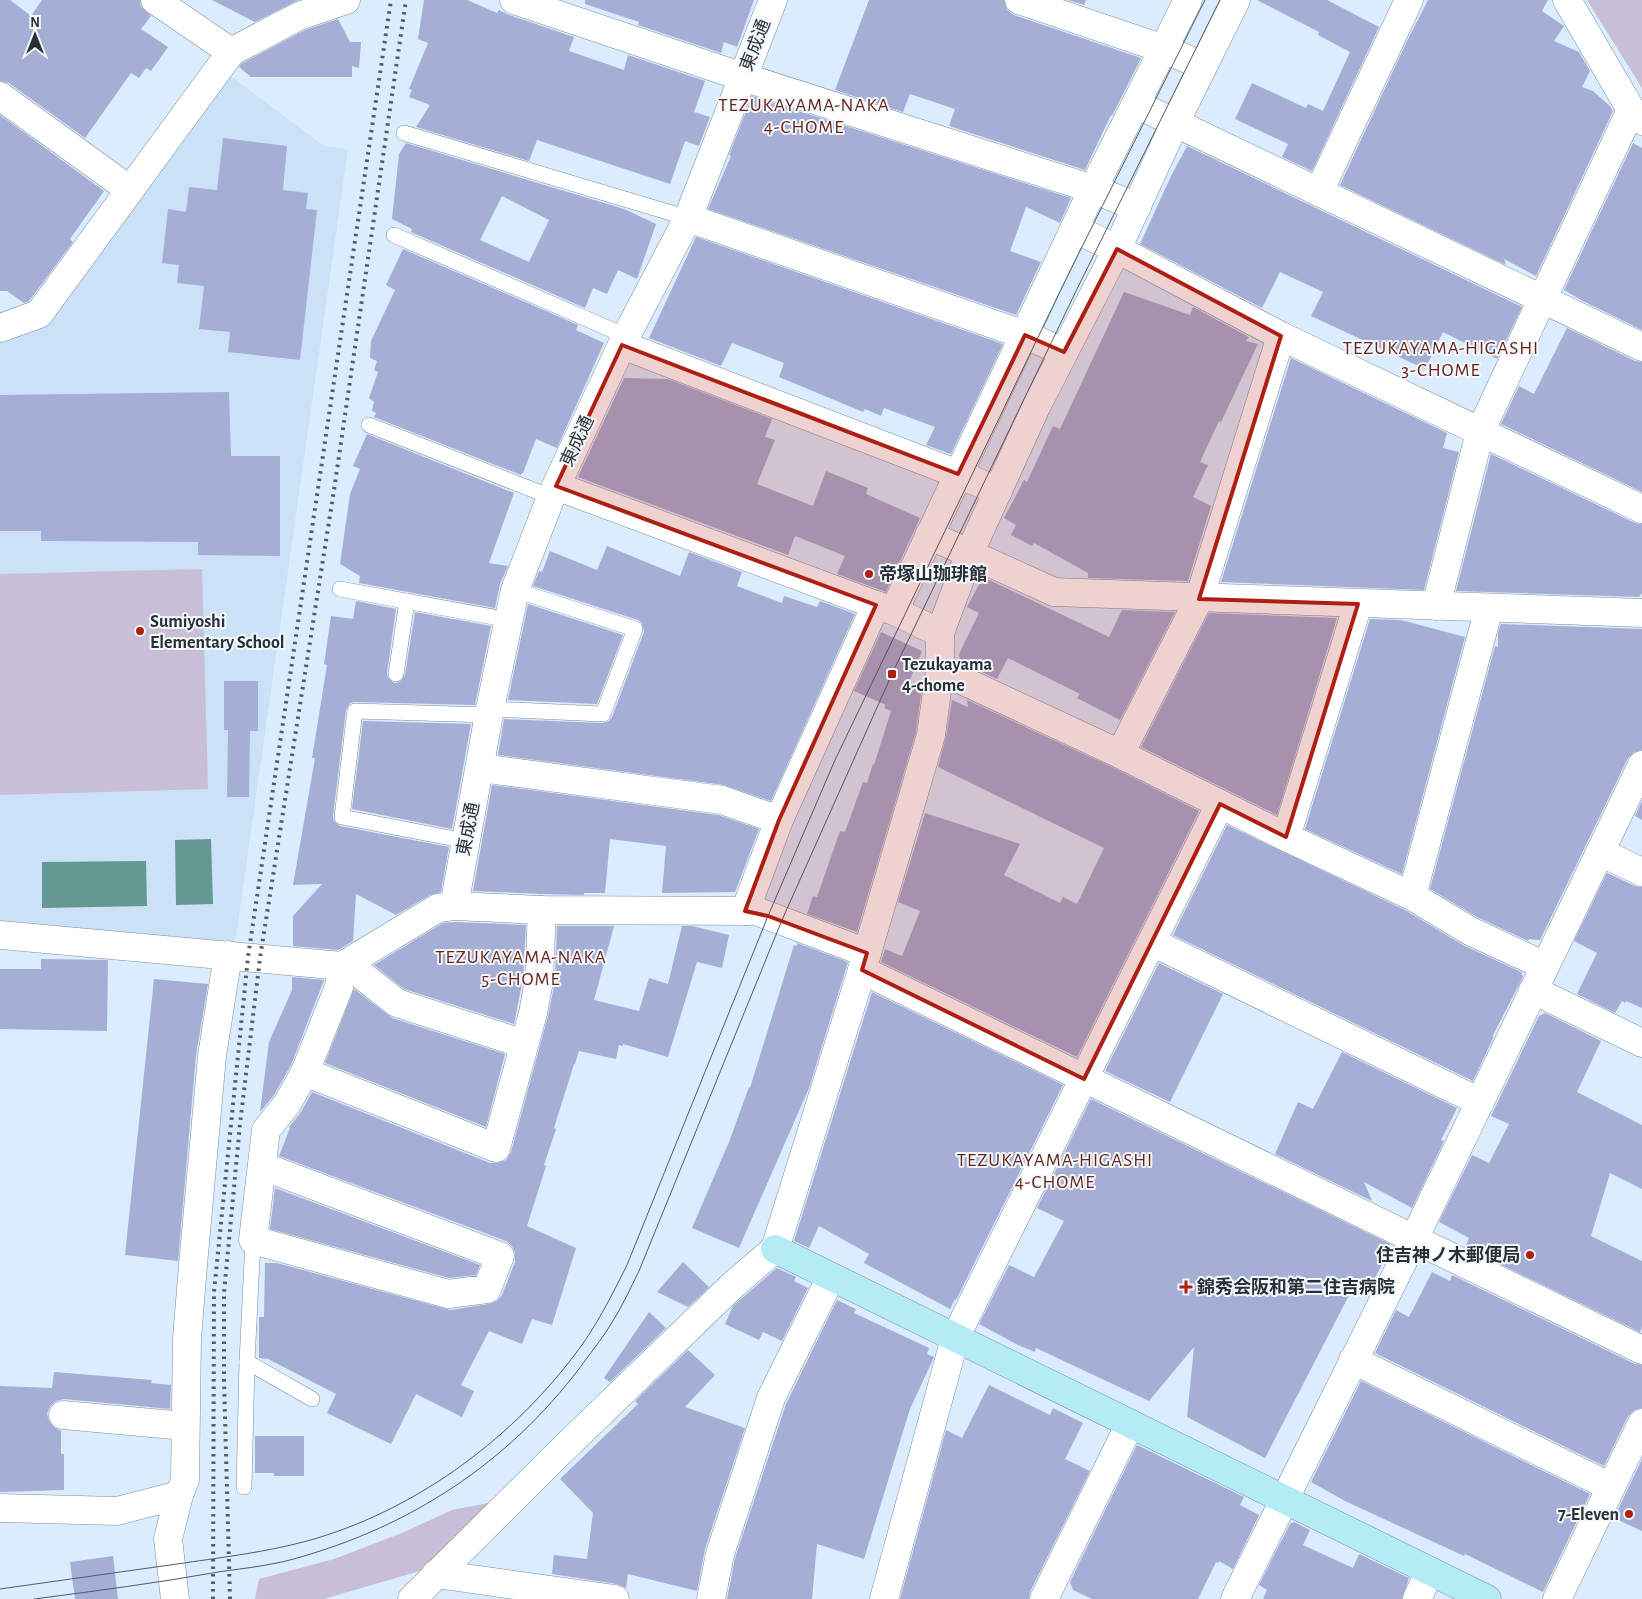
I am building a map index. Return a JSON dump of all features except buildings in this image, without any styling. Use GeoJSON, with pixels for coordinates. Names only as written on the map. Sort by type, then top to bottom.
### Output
{"type":"FeatureCollection","features":[{"type":"Feature","properties":{"kind":"street"},"geometry":{"type":"LineString","coordinates":[[155,0],[232,52]]}},
{"type":"Feature","properties":{"kind":"street"},"geometry":{"type":"LineString","coordinates":[[0,328],[39,314],[232,52],[299,16],[346,0]]}},
{"type":"Feature","properties":{"kind":"street"},"geometry":{"type":"LineString","coordinates":[[514,0],[743,77],[1093,189],[1137,206]]}},
{"type":"Feature","properties":{"kind":"street","name":"東成通"},"geometry":{"type":"LineString","coordinates":[[454,906],[490,712],[516,590],[554,491],[624,341],[688,218],[773,0]]}},
{"type":"Feature","properties":{"kind":"street"},"geometry":{"type":"LineString","coordinates":[[1019,0],[1164,49],[1204,66]]}},
{"type":"Feature","properties":{"kind":"street"},"geometry":{"type":"LineString","coordinates":[[745,911],[779,820],[885,608],[929,535],[1093,189],[1188,0]]}},
{"type":"Feature","properties":{"kind":"street"},"geometry":{"type":"LineString","coordinates":[[412,1599],[727,1291],[775,1249],[865,962],[931,735],[940,670],[940,633],[970,552],[1036,407],[1117,249],[1175,123],[1236,0]]}},
{"type":"Feature","properties":{"kind":"street"},"geometry":{"type":"LineString","coordinates":[[1319,192],[1409,0]]}},
{"type":"Feature","properties":{"kind":"street"},"geometry":{"type":"LineString","coordinates":[[1436,606],[1480,432],[1542,300],[1637,116],[1567,0]]}},
{"type":"Feature","properties":{"kind":"street"},"geometry":{"type":"LineString","coordinates":[[0,96],[130,190]]}},
{"type":"Feature","properties":{"kind":"street"},"geometry":{"type":"LineString","coordinates":[[1136,104],[1642,347]]}},
{"type":"Feature","properties":{"kind":"street"},"geometry":{"type":"LineString","coordinates":[[688,218],[1025,335],[1064,352]]}},
{"type":"Feature","properties":{"kind":"street"},"geometry":{"type":"LineString","coordinates":[[1075,229],[1117,249],[1281,336],[1642,509]]}},
{"type":"Feature","properties":{"kind":"street"},"geometry":{"type":"LineString","coordinates":[[1120,754],[1199,599],[1281,336]]}},
{"type":"Feature","properties":{"kind":"street"},"geometry":{"type":"LineString","coordinates":[[624,341],[998,491]]}},
{"type":"Feature","properties":{"kind":"street"},"geometry":{"type":"LineString","coordinates":[[554,491],[885,608],[940,633]]}},
{"type":"Feature","properties":{"kind":"street"},"geometry":{"type":"LineString","coordinates":[[929,535],[970,552],[1054,592],[1199,599],[1642,613]]}},
{"type":"Feature","properties":{"kind":"street"},"geometry":{"type":"LineString","coordinates":[[1286,837],[1358,604]]}},
{"type":"Feature","properties":{"kind":"street"},"geometry":{"type":"LineString","coordinates":[[1412,896],[1490,608]]}},
{"type":"Feature","properties":{"kind":"street"},"geometry":{"type":"LineString","coordinates":[[940,670],[1120,754],[1286,837],[1412,896],[1470,931],[1545,966]]}},
{"type":"Feature","properties":{"kind":"street"},"geometry":{"type":"LineString","coordinates":[[1234,1599],[1414,1239],[1642,765]]}},
{"type":"Feature","properties":{"kind":"street"},"geometry":{"type":"LineString","coordinates":[[480,768],[722,800],[779,820]]}},
{"type":"Feature","properties":{"kind":"street"},"geometry":{"type":"LineString","coordinates":[[884,1599],[955,1338],[1220,804]]}},
{"type":"Feature","properties":{"kind":"street"},"geometry":{"type":"LineString","coordinates":[[1600,852],[1642,872]]}},
{"type":"Feature","properties":{"kind":"street"},"geometry":{"type":"LineString","coordinates":[[342,966],[438,908],[454,906],[542,910],[756,911],[865,962],[1084,1078],[1642,1350]]}},
{"type":"Feature","properties":{"kind":"street"},"geometry":{"type":"LineString","coordinates":[[304,1072],[496,1148],[533,1013],[539,981],[542,910]]}},
{"type":"Feature","properties":{"kind":"street"},"geometry":{"type":"LineString","coordinates":[[0,935],[342,966],[359,973],[397,1003],[524,1044]]}},
{"type":"Feature","properties":{"kind":"street"},"geometry":{"type":"LineString","coordinates":[[1152,942],[1480,1102]]}},
{"type":"Feature","properties":{"kind":"street"},"geometry":{"type":"LineString","coordinates":[[175,1599],[168,1539],[179,1495],[185,1480],[187,1338],[197,1207],[212,1056],[228,955]]}},
{"type":"Feature","properties":{"kind":"street"},"geometry":{"type":"LineString","coordinates":[[262,1166],[500,1256],[487,1290],[448,1294],[252,1240],[266,1130],[287,1104],[304,1072],[339,987],[342,966]]}},
{"type":"Feature","properties":{"kind":"street"},"geometry":{"type":"LineString","coordinates":[[1533,990],[1642,1043]]}},
{"type":"Feature","properties":{"kind":"street"},"geometry":{"type":"LineString","coordinates":[[775,1249],[1487,1599]]}},
{"type":"Feature","properties":{"kind":"street"},"geometry":{"type":"LineString","coordinates":[[711,1599],[720,1554],[771,1398],[831,1276]]}},
{"type":"Feature","properties":{"kind":"street"},"geometry":{"type":"LineString","coordinates":[[1353,1360],[1611,1487]]}},
{"type":"Feature","properties":{"kind":"street"},"geometry":{"type":"LineString","coordinates":[[64,1415],[185,1426]]}},
{"type":"Feature","properties":{"kind":"street"},"geometry":{"type":"LineString","coordinates":[[1557,1599],[1642,1423]]}},
{"type":"Feature","properties":{"kind":"street"},"geometry":{"type":"LineString","coordinates":[[1044,1599],[1130,1424]]}},
{"type":"Feature","properties":{"kind":"street"},"geometry":{"type":"LineString","coordinates":[[0,1508],[118,1512],[179,1495]]}},
{"type":"Feature","properties":{"kind":"street"},"geometry":{"type":"LineString","coordinates":[[1417,1599],[1430,1571]]}},
{"type":"Feature","properties":{"kind":"street"},"geometry":{"type":"LineString","coordinates":[[436,1574],[615,1599]]}},
{"type":"Feature","properties":{"kind":"lane"},"geometry":{"type":"LineString","coordinates":[[404,132],[688,218]]}},
{"type":"Feature","properties":{"kind":"lane"},"geometry":{"type":"LineString","coordinates":[[394,235],[624,341]]}},
{"type":"Feature","properties":{"kind":"lane"},"geometry":{"type":"LineString","coordinates":[[368,425],[554,491]]}},
{"type":"Feature","properties":{"kind":"lane"},"geometry":{"type":"LineString","coordinates":[[340,589],[510,620]]}},
{"type":"Feature","properties":{"kind":"lane"},"geometry":{"type":"LineString","coordinates":[[466,841],[342,817],[355,711],[603,714],[635,629],[516,590]]}},
{"type":"Feature","properties":{"kind":"lane"},"geometry":{"type":"LineString","coordinates":[[396,674],[407,601]]}},
{"type":"Feature","properties":{"kind":"lane"},"geometry":{"type":"LineString","coordinates":[[244,1487],[252,1240]]}},
{"type":"Feature","properties":{"kind":"lane"},"geometry":{"type":"LineString","coordinates":[[247,1362],[312,1398]]}},
{"type":"Feature","properties":{"kind":"highlighted area"},"geometry":{"type":"Polygon","coordinates":[[[1117,249],[1281,336],[1199,599],[1358,604],[1286,837],[1220,804],[1084,1079],[862,970],[867,953],[768,916],[745,911],[779,820],[876,605],[556,486],[622,345],[958,474],[1025,335],[1064,352],[1117,249]]]}},
{"type":"Feature","properties":{"kind":"shaded area"},"geometry":{"type":"Polygon","coordinates":[[[1587,0],[1642,0],[1642,88],[1587,0]]]}},
{"type":"Feature","properties":{"kind":"shaded area","name":"Sumiyoshi Elementary School"},"geometry":{"type":"Polygon","coordinates":[[[228,74],[324,146],[348,149],[236,937],[233,942],[0,923],[0,338],[228,74]]]}},
{"type":"Feature","properties":{"kind":"shaded area"},"geometry":{"type":"Polygon","coordinates":[[[202,569],[208,789],[0,795],[0,574],[202,569]]]}},
{"type":"Feature","properties":{"kind":"shaded area"},"geometry":{"type":"Polygon","coordinates":[[[211,839],[213,904],[176,905],[175,840],[211,839]]]}},
{"type":"Feature","properties":{"kind":"shaded area"},"geometry":{"type":"Polygon","coordinates":[[[146,861],[147,906],[42,908],[42,862],[146,861]]]}},
{"type":"Feature","properties":{"kind":"shaded area"},"geometry":{"type":"Polygon","coordinates":[[[493,1502],[423,1570],[324,1599],[255,1599],[259,1579],[334,1559],[402,1533],[452,1510],[493,1502]]]}},
{"type":"Feature","properties":{"kind":"tram line"},"geometry":{"type":"LineString","coordinates":[[0,1589],[261,1551],[307,1541],[346,1528],[384,1512],[420,1493],[455,1470],[488,1445],[518,1418],[573,1357],[596,1324],[627,1265],[768,916],[835,760],[1065,281],[1205,0]]}},
{"type":"Feature","properties":{"kind":"tram line"},"geometry":{"type":"LineString","coordinates":[[34,1599],[283,1562],[347,1542],[387,1524],[426,1504],[462,1481],[497,1455],[529,1426],[559,1393],[596,1346],[619,1311],[639,1271],[782,920],[892,674],[1077,289],[1220,0]]}},
{"type":"Feature","properties":{"kind":"railway"},"geometry":{"type":"LineString","coordinates":[[213,1599],[214,1292],[248,957],[391,0]]}},
{"type":"Feature","properties":{"kind":"railway"},"geometry":{"type":"LineString","coordinates":[[230,1599],[224,1380],[224,1293],[240,1124],[260,958],[334,490],[406,0]]}},
{"type":"Feature","properties":{"kind":"place","name":"帝塚山珈琲館"},"geometry":{"type":"Point","coordinates":[869,574]}},
{"type":"Feature","properties":{"kind":"place","name":"Sumiyoshi Elementary School"},"geometry":{"type":"Point","coordinates":[140,631]}},
{"type":"Feature","properties":{"kind":"place","name":"Tezukayama 4-chome"},"geometry":{"type":"Point","coordinates":[892,674]}},
{"type":"Feature","properties":{"kind":"place","name":"住吉神ノ木郵便局"},"geometry":{"type":"Point","coordinates":[1530,1255]}},
{"type":"Feature","properties":{"kind":"place","name":"錦秀会阪和第二住吉病院"},"geometry":{"type":"Point","coordinates":[1186,1287]}},
{"type":"Feature","properties":{"kind":"place","name":"7-Eleven"},"geometry":{"type":"Point","coordinates":[1629,1514]}},
{"type":"Feature","properties":{"kind":"district","name":"TEZUKAYAMA-NAKA 4-CHOME"},"geometry":{"type":"Point","coordinates":[804,115]}},
{"type":"Feature","properties":{"kind":"district","name":"TEZUKAYAMA-HIGASHI 3-CHOME"},"geometry":{"type":"Point","coordinates":[1441,358]}},
{"type":"Feature","properties":{"kind":"district","name":"TEZUKAYAMA-NAKA 5-CHOME"},"geometry":{"type":"Point","coordinates":[521,967]}},
{"type":"Feature","properties":{"kind":"district","name":"TEZUKAYAMA-HIGASHI 4-CHOME"},"geometry":{"type":"Point","coordinates":[1055,1170]}}]}
